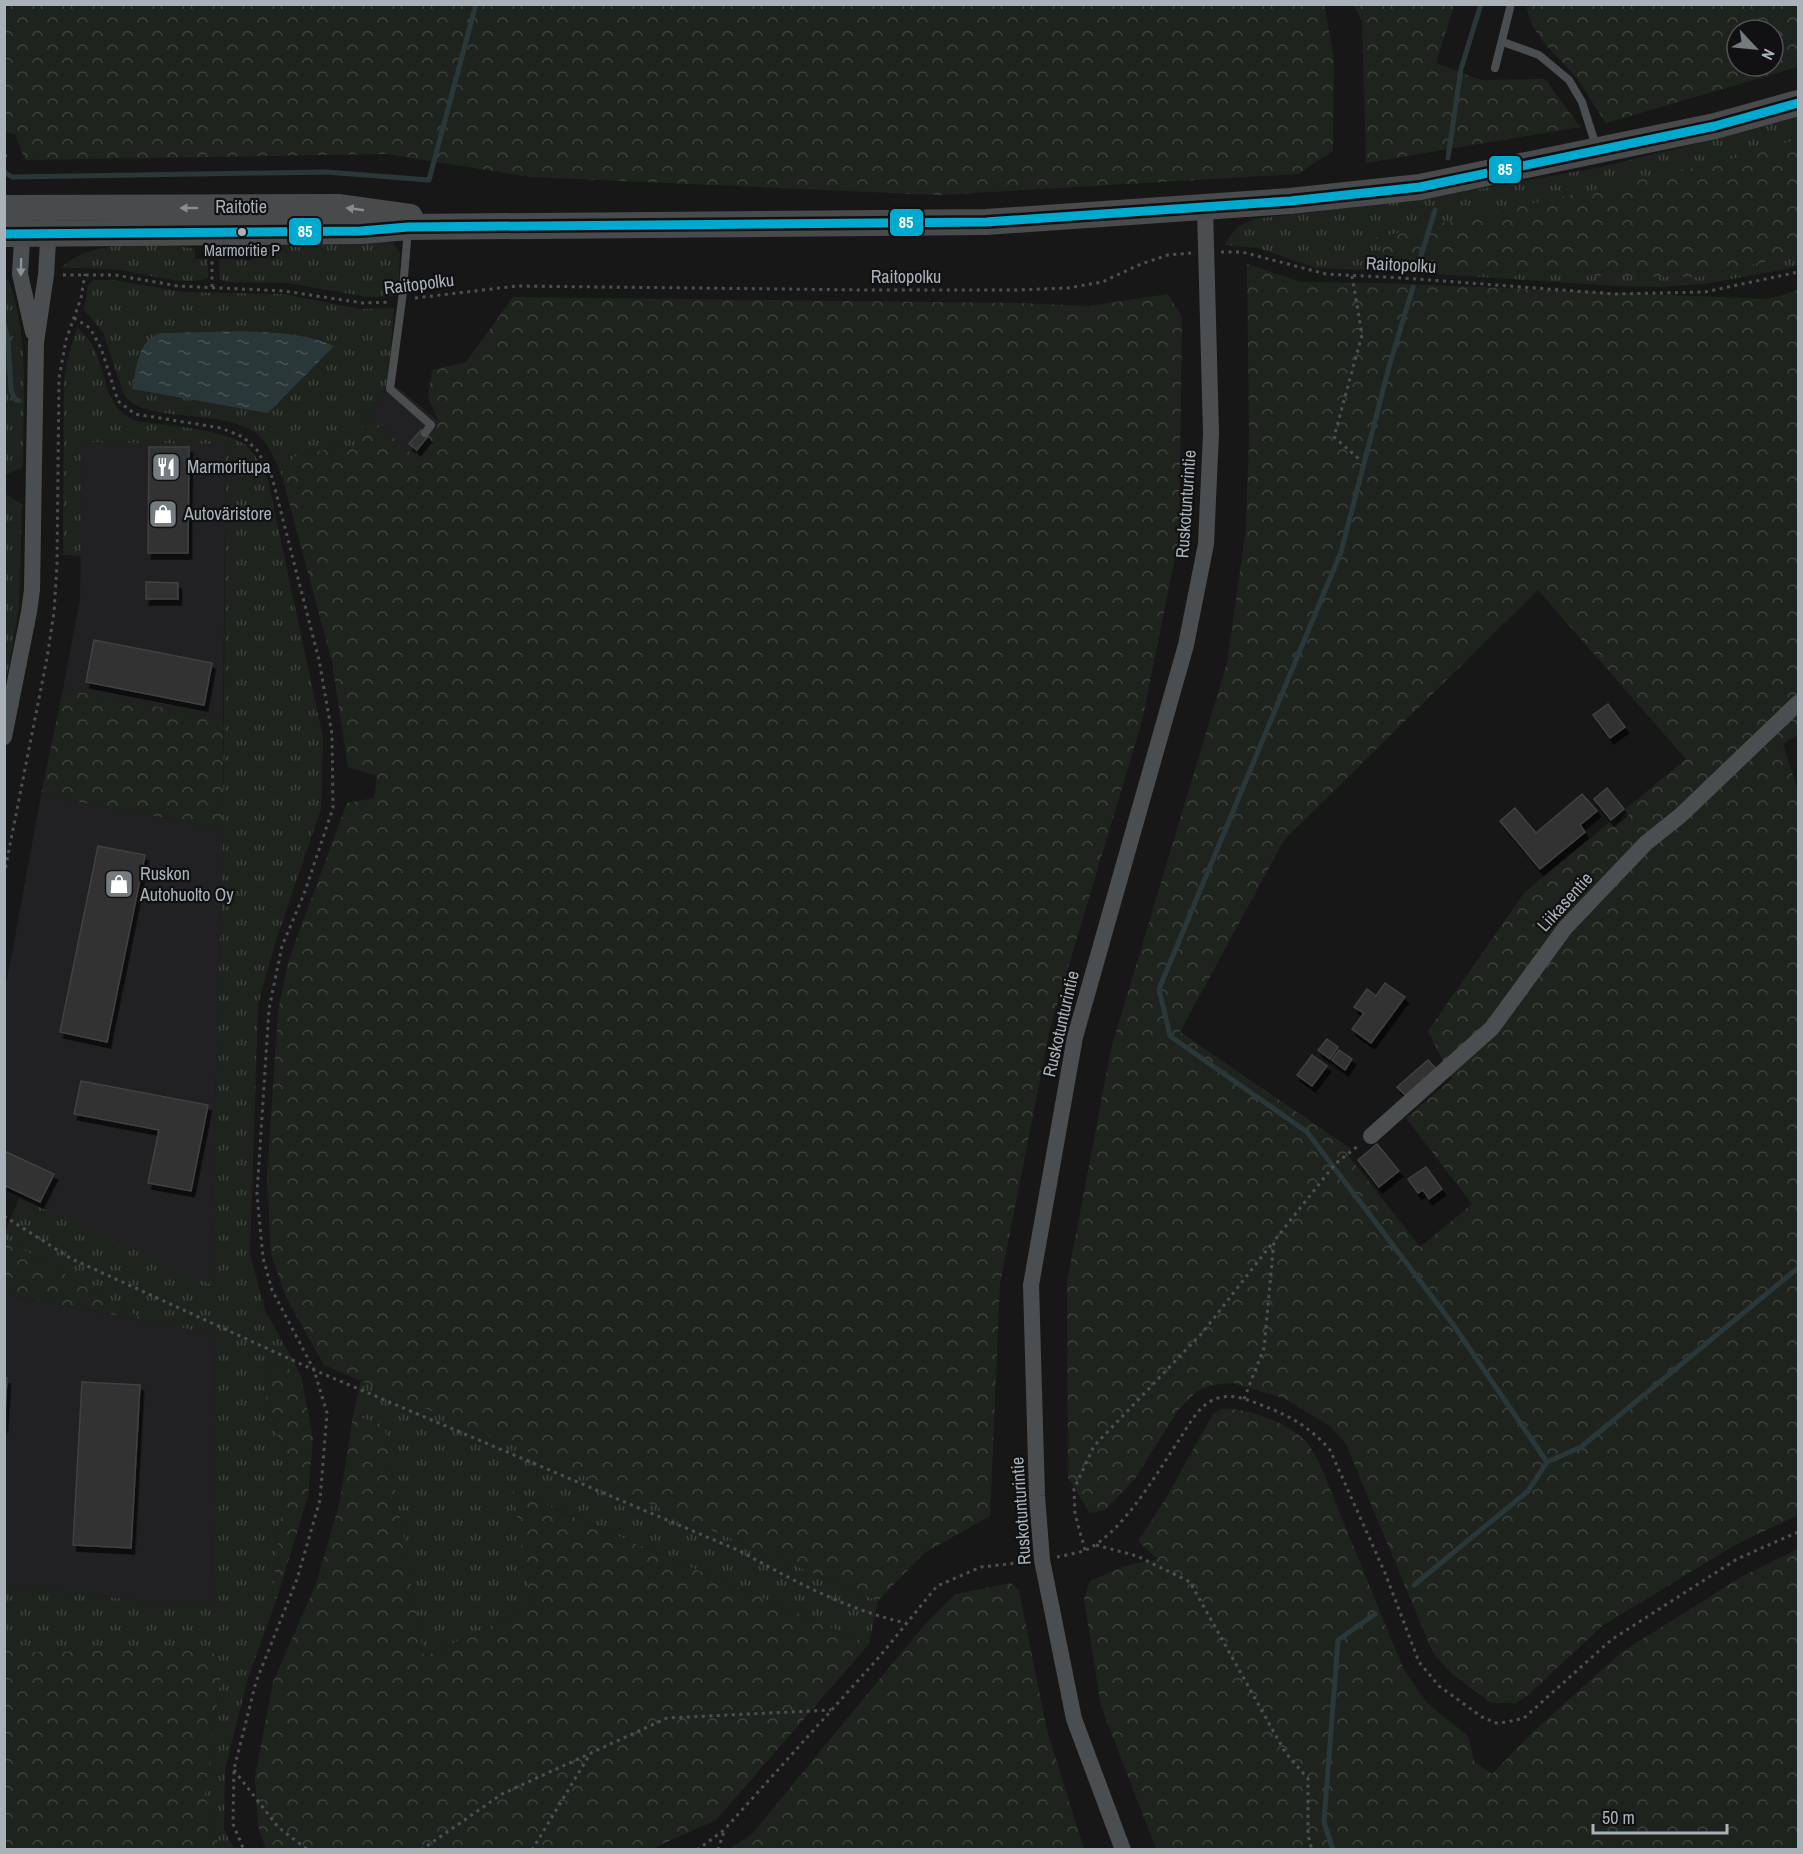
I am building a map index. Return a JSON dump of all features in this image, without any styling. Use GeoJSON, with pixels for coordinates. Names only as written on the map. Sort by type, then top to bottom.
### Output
{"type":"FeatureCollection","features":[{"type":"Feature","properties":{"kind":"main road","name":"Raitotie"},"geometry":{"type":"LineString","coordinates":[[14,208],[338,207],[408,222],[475,226],[986,222],[1205,208],[1420,187],[1716,126],[1798,103]]}},
{"type":"Feature","properties":{"kind":"main road","name":"Raitotie"},"geometry":{"type":"LineString","coordinates":[[25,234],[361,231],[408,222]]}},
{"type":"Feature","properties":{"kind":"street"},"geometry":{"type":"LineString","coordinates":[[4,737],[32,590],[36,342],[46,275],[14,208]]}},
{"type":"Feature","properties":{"kind":"street"},"geometry":{"type":"LineString","coordinates":[[36,342],[20,274],[25,234],[49,208]]}},
{"type":"Feature","properties":{"kind":"street","name":"Ruskotunturintie"},"geometry":{"type":"LineString","coordinates":[[1123,1850],[1074,1719],[1042,1560],[1037,1496],[1031,1285],[1075,1037],[1186,645],[1206,544],[1211,434],[1205,208]]}},
{"type":"Feature","properties":{"kind":"street","name":"Liikasentie"},"geometry":{"type":"LineString","coordinates":[[1371,1136],[1492,1028],[1565,928],[1646,843],[1681,815],[1798,703]]}},
{"type":"Feature","properties":{"kind":"lane"},"geometry":{"type":"LineString","coordinates":[[1495,68],[1511,4]]}},
{"type":"Feature","properties":{"kind":"lane"},"geometry":{"type":"LineString","coordinates":[[1503,42],[1539,55],[1569,80],[1582,102],[1598,152]]}},
{"type":"Feature","properties":{"kind":"lane"},"geometry":{"type":"LineString","coordinates":[[408,222],[402,300],[390,389],[431,424],[424,433]]}},
{"type":"Feature","properties":{"kind":"path","name":"Raitopolku"},"geometry":{"type":"LineString","coordinates":[[46,275],[114,275],[178,286],[284,291],[363,303],[517,286],[889,290],[1068,288],[1101,282],[1168,255],[1207,252],[1242,252],[1318,273],[1615,294],[1705,292],[1798,272]]}},
{"type":"Feature","properties":{"kind":"path"},"geometry":{"type":"LineString","coordinates":[[212,253],[212,287]]}},
{"type":"Feature","properties":{"kind":"path"},"geometry":{"type":"LineString","coordinates":[[1352,276],[1362,335],[1334,437],[1359,459]]}},
{"type":"Feature","properties":{"kind":"path"},"geometry":{"type":"LineString","coordinates":[[74,318],[90,328],[101,348],[118,401],[135,414],[221,428],[243,437],[258,450],[272,477],[319,660],[332,734],[333,808],[304,894],[282,946],[269,1009],[257,1194],[263,1258],[272,1290],[314,1370],[327,1413],[321,1500],[297,1579],[256,1682],[234,1769],[232,1824],[244,1850]]}},
{"type":"Feature","properties":{"kind":"path"},"geometry":{"type":"LineString","coordinates":[[1085,1550],[1075,1514],[1074,1489],[1094,1446],[1203,1332],[1335,1164],[1371,1136]]}},
{"type":"Feature","properties":{"kind":"path"},"geometry":{"type":"LineString","coordinates":[[4,1216],[70,1258],[314,1370],[740,1551],[799,1584],[879,1617],[906,1623]]}},
{"type":"Feature","properties":{"kind":"path"},"geometry":{"type":"LineString","coordinates":[[1244,1399],[1264,1348],[1274,1241]]}},
{"type":"Feature","properties":{"kind":"path"},"geometry":{"type":"LineString","coordinates":[[697,1850],[724,1830],[880,1656],[937,1586],[981,1567],[1042,1560],[1085,1550],[1095,1545],[1112,1531],[1146,1490],[1193,1418],[1205,1405],[1217,1398],[1230,1396],[1244,1399],[1277,1411],[1318,1436],[1330,1450],[1384,1573],[1419,1662],[1439,1686],[1482,1717],[1496,1723],[1524,1718],[1611,1640],[1737,1559],[1798,1532]]}},
{"type":"Feature","properties":{"kind":"path"},"geometry":{"type":"LineString","coordinates":[[1095,1545],[1137,1556],[1190,1582],[1285,1752],[1308,1779],[1308,1835],[1312,1850]]}},
{"type":"Feature","properties":{"kind":"path"},"geometry":{"type":"LineString","coordinates":[[421,1850],[502,1794],[667,1718],[831,1710]]}},
{"type":"Feature","properties":{"kind":"path"},"geometry":{"type":"LineString","coordinates":[[532,1850],[591,1753]]}},
{"type":"Feature","properties":{"kind":"path"},"geometry":{"type":"LineString","coordinates":[[234,1769],[278,1827],[308,1850]]}},
{"type":"Feature","properties":{"kind":"path"},"geometry":{"type":"LineString","coordinates":[[718,1850],[724,1830]]}},
{"type":"Feature","properties":{"kind":"shaded area"},"geometry":{"type":"Polygon","coordinates":[[[395,387],[439,422],[412,454],[367,415],[385,391],[395,387]]]}},
{"type":"Feature","properties":{"kind":"shaded area"},"geometry":{"type":"Polygon","coordinates":[[[82,442],[226,443],[223,719],[63,689],[80,599],[82,442]]]}},
{"type":"Feature","properties":{"kind":"shaded area"},"geometry":{"type":"Polygon","coordinates":[[[41,795],[223,829],[210,1285],[5,1192],[5,991],[41,795]]]}},
{"type":"Feature","properties":{"kind":"shaded area"},"geometry":{"type":"Polygon","coordinates":[[[4,1294],[215,1334],[212,1608],[5,1586],[4,1294]]]}},
{"type":"Feature","properties":{"kind":"green space"},"geometry":{"type":"Polygon","coordinates":[[[1324,4],[1334,58],[1333,151],[1298,174],[939,195],[530,177],[387,154],[25,160],[15,134],[5,132],[5,5],[1324,4]]]}},
{"type":"Feature","properties":{"kind":"green space"},"geometry":{"type":"Polygon","coordinates":[[[1354,5],[1454,5],[1436,63],[1481,80],[1545,79],[1580,127],[1366,163],[1362,21],[1354,5]]]}},
{"type":"Feature","properties":{"kind":"green space"},"geometry":{"type":"Polygon","coordinates":[[[1527,5],[1798,5],[1798,67],[1785,71],[1785,18],[1725,18],[1725,78],[1760,78],[1606,123],[1578,80],[1546,45],[1533,26],[1527,5]]]}},
{"type":"Feature","properties":{"kind":"green space"},"geometry":{"type":"Polygon","coordinates":[[[1798,116],[1798,265],[1787,269],[1704,284],[1657,287],[1617,286],[1317,268],[1258,248],[1224,245],[1237,227],[1254,219],[1423,199],[1601,167],[1798,116]]]}},
{"type":"Feature","properties":{"kind":"green space"},"geometry":{"type":"Polygon","coordinates":[[[1798,139],[1798,252],[1773,260],[1698,277],[1603,276],[1389,264],[1375,238],[1720,162],[1798,139]]]}},
{"type":"Feature","properties":{"kind":"green space"},"geometry":{"type":"Polygon","coordinates":[[[385,241],[394,244],[400,253],[396,296],[367,297],[288,283],[226,282],[220,279],[219,259],[253,260],[254,249],[281,244],[385,241]]]}},
{"type":"Feature","properties":{"kind":"green space"},"geometry":{"type":"Polygon","coordinates":[[[166,244],[195,249],[195,259],[208,259],[208,277],[191,281],[117,270],[61,268],[71,260],[96,250],[125,245],[166,244]]]}},
{"type":"Feature","properties":{"kind":"green space"},"geometry":{"type":"Polygon","coordinates":[[[1247,264],[1301,282],[1380,283],[1768,299],[1798,290],[1798,734],[1783,744],[1798,791],[1798,1515],[1735,1545],[1602,1626],[1526,1697],[1516,1703],[1491,1703],[1452,1674],[1433,1653],[1345,1442],[1330,1426],[1283,1398],[1233,1383],[1212,1385],[1197,1391],[1178,1410],[1134,1480],[1105,1510],[1090,1513],[1068,1478],[1067,1282],[1111,1049],[1227,663],[1246,528],[1249,439],[1247,264]],[[1538,590],[1284,840],[1180,1032],[1351,1149],[1347,1154],[1420,1247],[1472,1204],[1406,1118],[1452,1079],[1428,1031],[1524,893],[1686,759],[1538,590]]]}},
{"type":"Feature","properties":{"kind":"green space"},"geometry":{"type":"Polygon","coordinates":[[[4,279],[9,281],[16,303],[24,373],[23,467],[5,475],[4,279]]]}},
{"type":"Feature","properties":{"kind":"green space"},"geometry":{"type":"Polygon","coordinates":[[[93,280],[113,280],[183,292],[284,294],[360,309],[394,308],[389,373],[385,391],[364,419],[362,450],[336,447],[294,457],[282,476],[265,442],[256,433],[241,425],[149,410],[134,404],[124,395],[103,332],[84,310],[88,285],[93,280]]]}},
{"type":"Feature","properties":{"kind":"green space"},"geometry":{"type":"Polygon","coordinates":[[[1168,294],[1182,317],[1179,538],[1142,721],[1050,1028],[1000,1284],[990,1516],[924,1553],[878,1601],[324,1365],[286,1297],[271,1254],[267,1177],[278,1011],[289,959],[347,803],[374,798],[377,776],[348,767],[332,662],[282,476],[294,457],[337,447],[361,450],[364,419],[367,415],[412,454],[439,422],[428,398],[432,370],[466,362],[513,297],[1018,303],[1089,306],[1168,294]]]}},
{"type":"Feature","properties":{"kind":"green space"},"geometry":{"type":"Polygon","coordinates":[[[77,327],[96,353],[114,403],[127,416],[137,421],[197,429],[228,437],[249,448],[257,459],[268,480],[323,738],[321,809],[275,943],[258,1005],[250,1254],[265,1310],[301,1375],[270,1360],[266,1400],[287,1465],[272,1599],[277,1598],[248,1678],[225,1769],[224,1829],[234,1849],[223,1849],[218,1844],[205,1795],[221,1675],[4,1649],[5,1586],[212,1608],[215,1334],[146,1321],[5,1239],[5,1232],[19,1198],[210,1284],[223,829],[226,444],[82,442],[81,556],[63,555],[64,380],[77,327]]]}},
{"type":"Feature","properties":{"kind":"green space"},"geometry":{"type":"Polygon","coordinates":[[[5,494],[22,504],[19,609],[5,689],[5,494]]]}},
{"type":"Feature","properties":{"kind":"green space"},"geometry":{"type":"Polygon","coordinates":[[[63,689],[223,719],[223,829],[41,795],[63,689]]]}},
{"type":"Feature","properties":{"kind":"green space"},"geometry":{"type":"Polygon","coordinates":[[[5,1239],[146,1321],[5,1294],[5,1239]]]}},
{"type":"Feature","properties":{"kind":"green space"},"geometry":{"type":"Polygon","coordinates":[[[270,1360],[301,1375],[313,1439],[308,1496],[277,1598],[272,1599],[287,1465],[266,1400],[270,1360]]]}},
{"type":"Feature","properties":{"kind":"green space"},"geometry":{"type":"Polygon","coordinates":[[[361,1380],[878,1601],[869,1644],[514,1491],[531,1607],[424,1657],[384,1425],[353,1415],[361,1380]]]}},
{"type":"Feature","properties":{"kind":"green space"},"geometry":{"type":"Polygon","coordinates":[[[1221,1409],[1243,1411],[1268,1418],[1291,1430],[1308,1444],[1318,1460],[1404,1670],[1427,1703],[1468,1736],[1474,1761],[1492,1774],[1536,1729],[1622,1652],[1741,1577],[1798,1549],[1798,1849],[1156,1849],[1101,1706],[1084,1599],[1090,1581],[1125,1566],[1158,1559],[1138,1541],[1165,1500],[1213,1414],[1221,1409]]]}},
{"type":"Feature","properties":{"kind":"green space"},"geometry":{"type":"Polygon","coordinates":[[[353,1415],[384,1425],[424,1657],[531,1607],[513,1491],[869,1644],[716,1820],[651,1849],[266,1849],[258,1826],[255,1777],[273,1682],[316,1584],[340,1501],[353,1415]]]}},
{"type":"Feature","properties":{"kind":"green space"},"geometry":{"type":"Polygon","coordinates":[[[1011,1583],[1019,1591],[1047,1730],[1084,1849],[730,1849],[752,1834],[926,1623],[955,1594],[1011,1583]]]}},
{"type":"Feature","properties":{"kind":"green space"},"geometry":{"type":"Polygon","coordinates":[[[4,1649],[33,1652],[212,1649],[221,1675],[205,1795],[218,1844],[223,1849],[5,1849],[4,1649]]]}},
{"type":"Feature","properties":{"kind":"water"},"geometry":{"type":"Polygon","coordinates":[[[161,333],[273,333],[316,339],[334,346],[268,413],[132,389],[143,348],[153,337],[161,333]]]}},
{"type":"Feature","properties":{"kind":"building"},"geometry":{"type":"Polygon","coordinates":[[[421,430],[428,436],[417,450],[409,444],[421,430]]]}},
{"type":"Feature","properties":{"kind":"building"},"geometry":{"type":"Polygon","coordinates":[[[149,447],[189,447],[188,553],[148,553],[149,447]]]}},
{"type":"Feature","properties":{"kind":"building"},"geometry":{"type":"Polygon","coordinates":[[[146,582],[178,583],[178,599],[146,599],[146,582]]]}},
{"type":"Feature","properties":{"kind":"building"},"geometry":{"type":"Polygon","coordinates":[[[94,640],[212,663],[204,705],[86,682],[94,640]]]}},
{"type":"Feature","properties":{"kind":"building"},"geometry":{"type":"Polygon","coordinates":[[[1608,704],[1625,727],[1610,738],[1593,715],[1608,704]]]}},
{"type":"Feature","properties":{"kind":"building"},"geometry":{"type":"Polygon","coordinates":[[[1607,788],[1624,809],[1611,820],[1594,799],[1607,788]]]}},
{"type":"Feature","properties":{"kind":"building"},"geometry":{"type":"Polygon","coordinates":[[[1582,794],[1597,811],[1580,825],[1585,832],[1540,869],[1500,821],[1515,808],[1536,833],[1582,794]]]}},
{"type":"Feature","properties":{"kind":"building"},"geometry":{"type":"Polygon","coordinates":[[[98,846],[145,855],[107,1042],[60,1032],[98,846]]]}},
{"type":"Feature","properties":{"kind":"building"},"geometry":{"type":"Polygon","coordinates":[[[1385,983],[1405,997],[1371,1043],[1352,1029],[1364,1013],[1354,1007],[1367,989],[1376,996],[1385,983]]]}},
{"type":"Feature","properties":{"kind":"building"},"geometry":{"type":"Polygon","coordinates":[[[1327,1039],[1338,1047],[1330,1059],[1318,1050],[1327,1039]]]}},
{"type":"Feature","properties":{"kind":"building"},"geometry":{"type":"Polygon","coordinates":[[[1339,1050],[1352,1059],[1345,1070],[1332,1060],[1339,1050]]]}},
{"type":"Feature","properties":{"kind":"building"},"geometry":{"type":"Polygon","coordinates":[[[1312,1055],[1327,1066],[1312,1086],[1297,1075],[1312,1055]]]}},
{"type":"Feature","properties":{"kind":"building"},"geometry":{"type":"Polygon","coordinates":[[[1428,1060],[1437,1070],[1407,1097],[1397,1087],[1428,1060]]]}},
{"type":"Feature","properties":{"kind":"building"},"geometry":{"type":"Polygon","coordinates":[[[81,1081],[208,1105],[191,1191],[148,1183],[159,1130],[74,1114],[81,1081]]]}},
{"type":"Feature","properties":{"kind":"building"},"geometry":{"type":"Polygon","coordinates":[[[1377,1144],[1399,1171],[1379,1187],[1358,1160],[1377,1144]]]}},
{"type":"Feature","properties":{"kind":"building"},"geometry":{"type":"Polygon","coordinates":[[[4,1151],[54,1174],[40,1202],[4,1185],[4,1151]]]}},
{"type":"Feature","properties":{"kind":"building"},"geometry":{"type":"Polygon","coordinates":[[[1426,1167],[1442,1189],[1429,1199],[1423,1190],[1418,1193],[1408,1179],[1426,1167]]]}},
{"type":"Feature","properties":{"kind":"building"},"geometry":{"type":"Polygon","coordinates":[[[4,1378],[7,1378],[4,1427],[4,1378]]]}},
{"type":"Feature","properties":{"kind":"building"},"geometry":{"type":"Polygon","coordinates":[[[82,1382],[140,1385],[131,1548],[73,1545],[82,1382]]]}},
{"type":"Feature","properties":{"kind":"waterway"},"geometry":{"type":"LineString","coordinates":[[4,172],[12,177],[326,172],[429,180],[476,4]]}},
{"type":"Feature","properties":{"kind":"waterway"},"geometry":{"type":"LineString","coordinates":[[1448,158],[1461,69],[1481,4]]}},
{"type":"Feature","properties":{"kind":"waterway"},"geometry":{"type":"LineString","coordinates":[[1416,272],[1435,210]]}},
{"type":"Feature","properties":{"kind":"waterway"},"geometry":{"type":"LineString","coordinates":[[1413,287],[1389,367],[1341,552],[1159,989],[1170,1036],[1307,1132],[1452,1323],[1547,1462],[1528,1491],[1414,1585]]}},
{"type":"Feature","properties":{"kind":"waterway"},"geometry":{"type":"LineString","coordinates":[[4,323],[8,340],[11,390],[15,399],[19,401]]}},
{"type":"Feature","properties":{"kind":"waterway"},"geometry":{"type":"LineString","coordinates":[[1547,1462],[1581,1447],[1798,1268]]}},
{"type":"Feature","properties":{"kind":"waterway"},"geometry":{"type":"LineString","coordinates":[[1333,1850],[1324,1822],[1338,1640],[1375,1614]]}},
{"type":"Feature","properties":{"kind":"transit line","name":"85"},"geometry":{"type":"LineString","coordinates":[[4,234],[361,231],[408,227],[986,222],[1290,201],[1420,187],[1715,126],[1798,103]]}},
{"type":"Feature","properties":{"kind":"place","name":"Marmoritie P"},"geometry":{"type":"Point","coordinates":[242,232]}},
{"type":"Feature","properties":{"kind":"place","name":"Marmoritupa"},"geometry":{"type":"Point","coordinates":[166,467]}},
{"type":"Feature","properties":{"kind":"place","name":"Autoväristore"},"geometry":{"type":"Point","coordinates":[163,514]}},
{"type":"Feature","properties":{"kind":"place","name":"Ruskon Autohuolto Oy"},"geometry":{"type":"Point","coordinates":[119,884]}}]}
